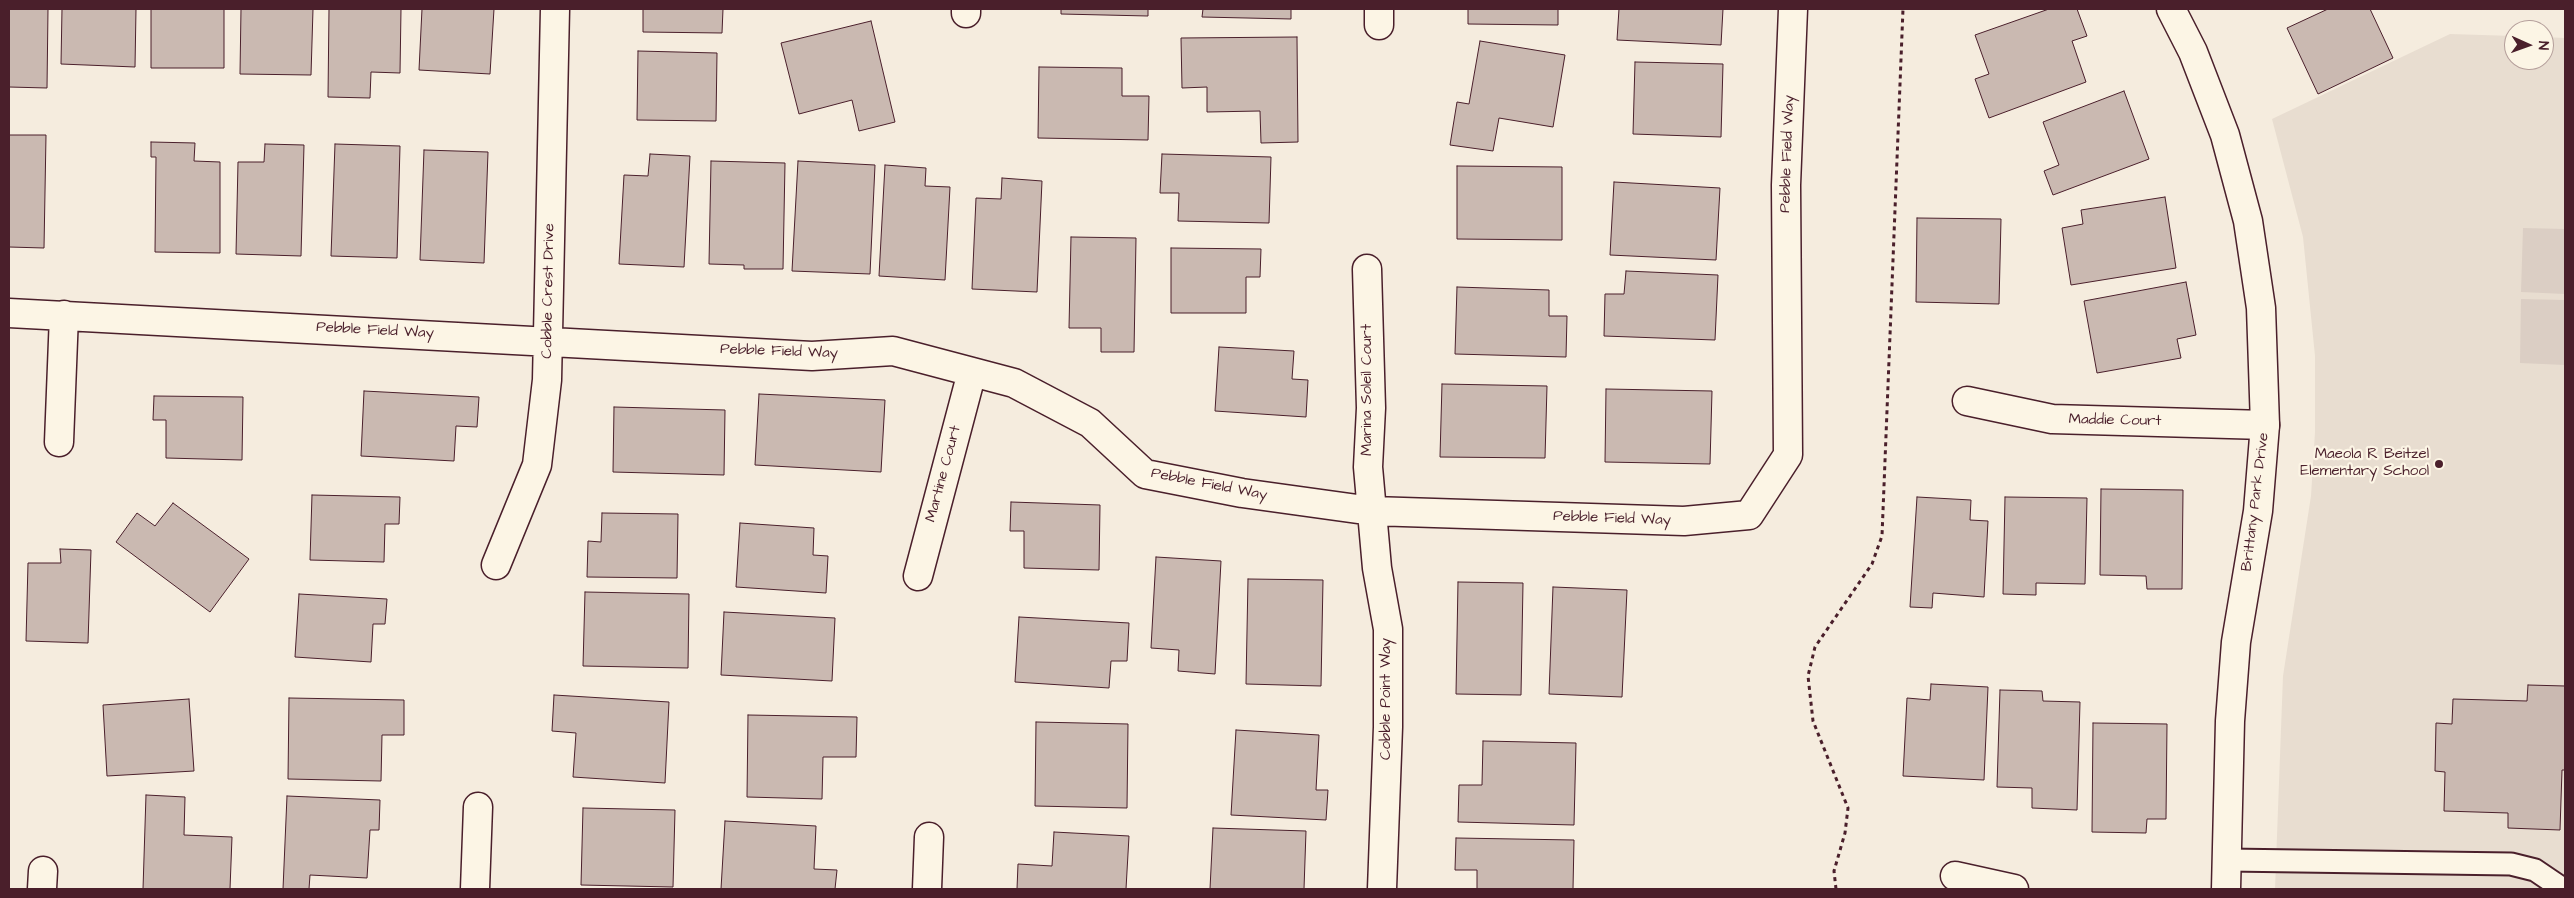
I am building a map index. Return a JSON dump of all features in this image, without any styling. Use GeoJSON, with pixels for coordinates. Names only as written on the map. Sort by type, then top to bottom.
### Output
{"type":"FeatureCollection","features":[{"type":"Feature","properties":{"kind":"street","name":"Cobble Crest Drive"},"geometry":{"type":"LineString","coordinates":[[496,565],[537,465],[547,380],[555,9]]}},
{"type":"Feature","properties":{"kind":"street","name":"Pebble Field Way"},"geometry":{"type":"LineString","coordinates":[[9,312],[548,340],[812,356],[893,351],[1014,384],[1090,423],[1145,474],[1242,494],[1372,511],[1684,521],[1749,515],[1788,455],[1786,186],[1793,9]]}},
{"type":"Feature","properties":{"kind":"street","name":"Brittany Park Drive"},"geometry":{"type":"LineString","coordinates":[[2171,9],[2193,52],[2225,135],[2248,220],[2261,308],[2265,425],[2258,511],[2236,642],[2230,721],[2226,889]]}},
{"type":"Feature","properties":{"kind":"street","name":"Marina Soleil Court"},"geometry":{"type":"LineString","coordinates":[[1367,269],[1370,408],[1368,467],[1372,511]]}},
{"type":"Feature","properties":{"kind":"street"},"geometry":{"type":"LineString","coordinates":[[59,442],[64,315]]}},
{"type":"Feature","properties":{"kind":"street","name":"Martine Court"},"geometry":{"type":"LineString","coordinates":[[918,576],[972,372]]}},
{"type":"Feature","properties":{"kind":"street","name":"Maddie Court"},"geometry":{"type":"LineString","coordinates":[[1967,401],[2052,419],[2265,425]]}},
{"type":"Feature","properties":{"kind":"street","name":"Cobble Point Way"},"geometry":{"type":"LineString","coordinates":[[1372,511],[1376,539],[1377,568],[1388,629],[1388,727],[1382,889]]}},
{"type":"Feature","properties":{"kind":"street"},"geometry":{"type":"LineString","coordinates":[[475,889],[478,807]]}},
{"type":"Feature","properties":{"kind":"street"},"geometry":{"type":"LineString","coordinates":[[927,889],[929,837]]}},
{"type":"Feature","properties":{"kind":"street"},"geometry":{"type":"LineString","coordinates":[[1955,876],[2014,889]]}},
{"type":"Feature","properties":{"kind":"lane"},"geometry":{"type":"LineString","coordinates":[[2228,860],[2511,864],[2535,870],[2562,889]]}},
{"type":"Feature","properties":{"kind":"path"},"geometry":{"type":"LineString","coordinates":[[1836,889],[1834,871],[1845,833],[1848,808],[1812,721],[1808,676],[1815,647],[1872,564],[1882,536],[1903,9]]}},
{"type":"Feature","properties":{"kind":"shaded area","name":"Maeola R Beitzel Elementary School"},"geometry":{"type":"Polygon","coordinates":[[[2450,34],[2504,36],[2504,70],[2554,70],[2554,37],[2565,38],[2565,889],[2275,889],[2283,676],[2311,496],[2315,432],[2315,356],[2303,237],[2272,119],[2450,34]]]}},
{"type":"Feature","properties":{"kind":"shaded area"},"geometry":{"type":"Polygon","coordinates":[[[2523,228],[2565,229],[2565,294],[2521,292],[2523,228]]]}},
{"type":"Feature","properties":{"kind":"shaded area"},"geometry":{"type":"Polygon","coordinates":[[[2521,299],[2565,300],[2565,365],[2520,363],[2521,299]]]}},
{"type":"Feature","properties":{"kind":"building"},"geometry":{"type":"Polygon","coordinates":[[[9,9],[48,9],[47,88],[9,87],[9,9]]]}},
{"type":"Feature","properties":{"kind":"building"},"geometry":{"type":"Polygon","coordinates":[[[62,9],[136,9],[135,67],[61,64],[62,9]]]}},
{"type":"Feature","properties":{"kind":"building"},"geometry":{"type":"Polygon","coordinates":[[[151,9],[224,9],[224,68],[151,68],[151,9]]]}},
{"type":"Feature","properties":{"kind":"building"},"geometry":{"type":"Polygon","coordinates":[[[241,9],[313,9],[311,75],[240,74],[241,9]]]}},
{"type":"Feature","properties":{"kind":"building"},"geometry":{"type":"Polygon","coordinates":[[[329,9],[401,9],[400,73],[371,72],[370,98],[328,97],[329,9]]]}},
{"type":"Feature","properties":{"kind":"building"},"geometry":{"type":"Polygon","coordinates":[[[422,9],[494,9],[490,74],[419,70],[422,9]]]}},
{"type":"Feature","properties":{"kind":"building"},"geometry":{"type":"Polygon","coordinates":[[[643,9],[723,9],[722,33],[643,32],[643,9]]]}},
{"type":"Feature","properties":{"kind":"building"},"geometry":{"type":"Polygon","coordinates":[[[1061,9],[1148,9],[1148,16],[1061,14],[1061,9]]]}},
{"type":"Feature","properties":{"kind":"building"},"geometry":{"type":"Polygon","coordinates":[[[1203,9],[1291,9],[1291,19],[1202,17],[1203,9]]]}},
{"type":"Feature","properties":{"kind":"building"},"geometry":{"type":"Polygon","coordinates":[[[1468,9],[1558,9],[1558,25],[1468,24],[1468,9]]]}},
{"type":"Feature","properties":{"kind":"building"},"geometry":{"type":"Polygon","coordinates":[[[1619,9],[1723,9],[1721,45],[1617,40],[1619,9]]]}},
{"type":"Feature","properties":{"kind":"building"},"geometry":{"type":"Polygon","coordinates":[[[2049,9],[2077,9],[2087,36],[2072,41],[2086,82],[1989,118],[1975,79],[1989,74],[1975,35],[2049,9]]]}},
{"type":"Feature","properties":{"kind":"building"},"geometry":{"type":"Polygon","coordinates":[[[2328,9],[2370,9],[2393,58],[2318,94],[2287,28],[2328,9]]]}},
{"type":"Feature","properties":{"kind":"building"},"geometry":{"type":"Polygon","coordinates":[[[871,21],[895,122],[859,131],[852,100],[799,114],[781,43],[871,21]]]}},
{"type":"Feature","properties":{"kind":"building"},"geometry":{"type":"Polygon","coordinates":[[[1297,37],[1298,142],[1261,143],[1260,111],[1207,112],[1207,87],[1182,88],[1181,38],[1297,37]]]}},
{"type":"Feature","properties":{"kind":"building"},"geometry":{"type":"Polygon","coordinates":[[[1480,41],[1565,55],[1553,127],[1499,118],[1493,151],[1450,145],[1457,102],[1469,104],[1480,41]]]}},
{"type":"Feature","properties":{"kind":"building"},"geometry":{"type":"Polygon","coordinates":[[[638,51],[717,53],[716,121],[637,120],[638,51]]]}},
{"type":"Feature","properties":{"kind":"building"},"geometry":{"type":"Polygon","coordinates":[[[1635,62],[1723,64],[1721,137],[1633,134],[1635,62]]]}},
{"type":"Feature","properties":{"kind":"building"},"geometry":{"type":"Polygon","coordinates":[[[1039,67],[1122,68],[1122,96],[1149,96],[1148,140],[1038,138],[1039,67]]]}},
{"type":"Feature","properties":{"kind":"building"},"geometry":{"type":"Polygon","coordinates":[[[2124,91],[2149,159],[2053,195],[2044,171],[2059,165],[2043,122],[2124,91]]]}},
{"type":"Feature","properties":{"kind":"building"},"geometry":{"type":"Polygon","coordinates":[[[9,135],[46,135],[44,248],[9,247],[9,135]]]}},
{"type":"Feature","properties":{"kind":"building"},"geometry":{"type":"Polygon","coordinates":[[[151,142],[195,143],[194,161],[220,162],[220,253],[155,252],[156,157],[151,157],[151,142]]]}},
{"type":"Feature","properties":{"kind":"building"},"geometry":{"type":"Polygon","coordinates":[[[265,144],[304,145],[301,256],[236,254],[238,162],[264,162],[265,144]]]}},
{"type":"Feature","properties":{"kind":"building"},"geometry":{"type":"Polygon","coordinates":[[[335,144],[400,146],[397,258],[331,256],[335,144]]]}},
{"type":"Feature","properties":{"kind":"building"},"geometry":{"type":"Polygon","coordinates":[[[424,150],[488,152],[484,263],[420,260],[424,150]]]}},
{"type":"Feature","properties":{"kind":"building"},"geometry":{"type":"Polygon","coordinates":[[[650,154],[690,156],[684,267],[619,264],[624,175],[648,176],[650,154]]]}},
{"type":"Feature","properties":{"kind":"building"},"geometry":{"type":"Polygon","coordinates":[[[1162,154],[1271,157],[1269,223],[1178,221],[1179,193],[1160,193],[1162,154]]]}},
{"type":"Feature","properties":{"kind":"building"},"geometry":{"type":"Polygon","coordinates":[[[711,161],[785,163],[783,269],[744,269],[744,265],[709,264],[711,161]]]}},
{"type":"Feature","properties":{"kind":"building"},"geometry":{"type":"Polygon","coordinates":[[[798,161],[875,165],[870,274],[792,271],[798,161]]]}},
{"type":"Feature","properties":{"kind":"building"},"geometry":{"type":"Polygon","coordinates":[[[885,165],[926,168],[925,186],[950,187],[945,280],[879,276],[885,165]]]}},
{"type":"Feature","properties":{"kind":"building"},"geometry":{"type":"Polygon","coordinates":[[[1457,166],[1562,167],[1562,240],[1457,239],[1457,166]]]}},
{"type":"Feature","properties":{"kind":"building"},"geometry":{"type":"Polygon","coordinates":[[[1002,178],[1042,181],[1037,292],[972,289],[976,198],[1001,199],[1002,178]]]}},
{"type":"Feature","properties":{"kind":"building"},"geometry":{"type":"Polygon","coordinates":[[[1614,182],[1720,188],[1716,260],[1610,255],[1614,182]]]}},
{"type":"Feature","properties":{"kind":"building"},"geometry":{"type":"Polygon","coordinates":[[[2165,197],[2176,268],[2071,285],[2062,228],[2083,224],[2081,210],[2165,197]]]}},
{"type":"Feature","properties":{"kind":"building"},"geometry":{"type":"Polygon","coordinates":[[[1917,218],[2001,219],[1999,304],[1916,302],[1917,218]]]}},
{"type":"Feature","properties":{"kind":"building"},"geometry":{"type":"Polygon","coordinates":[[[1071,237],[1136,238],[1134,352],[1101,352],[1101,328],[1069,328],[1071,237]]]}},
{"type":"Feature","properties":{"kind":"building"},"geometry":{"type":"Polygon","coordinates":[[[1171,248],[1261,249],[1260,277],[1246,277],[1246,313],[1171,313],[1171,248]]]}},
{"type":"Feature","properties":{"kind":"building"},"geometry":{"type":"Polygon","coordinates":[[[1626,271],[1718,275],[1715,340],[1604,336],[1605,294],[1624,294],[1626,271]]]}},
{"type":"Feature","properties":{"kind":"building"},"geometry":{"type":"Polygon","coordinates":[[[2186,282],[2196,335],[2177,339],[2181,358],[2097,373],[2084,301],[2186,282]]]}},
{"type":"Feature","properties":{"kind":"building"},"geometry":{"type":"Polygon","coordinates":[[[1457,287],[1549,290],[1549,316],[1567,316],[1566,357],[1455,354],[1457,287]]]}},
{"type":"Feature","properties":{"kind":"building"},"geometry":{"type":"Polygon","coordinates":[[[1219,347],[1294,351],[1292,379],[1308,380],[1306,417],[1215,411],[1219,347]]]}},
{"type":"Feature","properties":{"kind":"building"},"geometry":{"type":"Polygon","coordinates":[[[1442,384],[1547,386],[1545,458],[1440,457],[1442,384]]]}},
{"type":"Feature","properties":{"kind":"building"},"geometry":{"type":"Polygon","coordinates":[[[1606,389],[1712,391],[1710,464],[1605,462],[1606,389]]]}},
{"type":"Feature","properties":{"kind":"building"},"geometry":{"type":"Polygon","coordinates":[[[364,391],[479,397],[477,427],[456,426],[454,461],[361,456],[364,391]]]}},
{"type":"Feature","properties":{"kind":"building"},"geometry":{"type":"Polygon","coordinates":[[[759,394],[885,400],[881,472],[755,465],[759,394]]]}},
{"type":"Feature","properties":{"kind":"building"},"geometry":{"type":"Polygon","coordinates":[[[154,396],[243,397],[242,460],[166,458],[166,420],[153,420],[154,396]]]}},
{"type":"Feature","properties":{"kind":"building"},"geometry":{"type":"Polygon","coordinates":[[[614,407],[725,410],[724,475],[613,472],[614,407]]]}},
{"type":"Feature","properties":{"kind":"building"},"geometry":{"type":"Polygon","coordinates":[[[2101,489],[2183,490],[2182,589],[2147,589],[2146,576],[2100,575],[2101,489]]]}},
{"type":"Feature","properties":{"kind":"building"},"geometry":{"type":"Polygon","coordinates":[[[312,495],[400,497],[399,524],[385,524],[384,562],[310,560],[312,495]]]}},
{"type":"Feature","properties":{"kind":"building"},"geometry":{"type":"Polygon","coordinates":[[[1917,497],[1971,500],[1970,520],[1988,521],[1984,597],[1933,593],[1932,608],[1910,607],[1917,497]]]}},
{"type":"Feature","properties":{"kind":"building"},"geometry":{"type":"Polygon","coordinates":[[[2005,497],[2087,498],[2085,584],[2036,583],[2036,595],[2003,594],[2005,497]]]}},
{"type":"Feature","properties":{"kind":"building"},"geometry":{"type":"Polygon","coordinates":[[[1011,502],[1100,505],[1099,570],[1024,568],[1024,531],[1010,531],[1011,502]]]}},
{"type":"Feature","properties":{"kind":"building"},"geometry":{"type":"Polygon","coordinates":[[[173,503],[249,559],[210,612],[116,542],[137,513],[155,526],[173,503]]]}},
{"type":"Feature","properties":{"kind":"building"},"geometry":{"type":"Polygon","coordinates":[[[602,513],[678,514],[677,578],[587,577],[588,541],[601,542],[602,513]]]}},
{"type":"Feature","properties":{"kind":"building"},"geometry":{"type":"Polygon","coordinates":[[[740,523],[814,528],[813,555],[828,556],[826,593],[736,587],[740,523]]]}},
{"type":"Feature","properties":{"kind":"building"},"geometry":{"type":"Polygon","coordinates":[[[60,549],[91,550],[88,643],[26,641],[28,563],[61,563],[60,549]]]}},
{"type":"Feature","properties":{"kind":"building"},"geometry":{"type":"Polygon","coordinates":[[[1156,557],[1221,561],[1215,674],[1178,671],[1179,650],[1151,648],[1156,557]]]}},
{"type":"Feature","properties":{"kind":"building"},"geometry":{"type":"Polygon","coordinates":[[[1248,579],[1323,580],[1321,686],[1246,684],[1248,579]]]}},
{"type":"Feature","properties":{"kind":"building"},"geometry":{"type":"Polygon","coordinates":[[[1458,582],[1523,583],[1521,695],[1456,694],[1458,582]]]}},
{"type":"Feature","properties":{"kind":"building"},"geometry":{"type":"Polygon","coordinates":[[[1553,587],[1627,590],[1622,697],[1549,694],[1553,587]]]}},
{"type":"Feature","properties":{"kind":"building"},"geometry":{"type":"Polygon","coordinates":[[[585,592],[689,594],[688,668],[583,666],[585,592]]]}},
{"type":"Feature","properties":{"kind":"building"},"geometry":{"type":"Polygon","coordinates":[[[299,594],[387,599],[385,624],[373,624],[371,662],[295,657],[299,594]]]}},
{"type":"Feature","properties":{"kind":"building"},"geometry":{"type":"Polygon","coordinates":[[[724,612],[835,618],[832,681],[721,675],[724,612]]]}},
{"type":"Feature","properties":{"kind":"building"},"geometry":{"type":"Polygon","coordinates":[[[1019,617],[1129,623],[1127,661],[1111,661],[1109,688],[1015,682],[1019,617]]]}},
{"type":"Feature","properties":{"kind":"building"},"geometry":{"type":"Polygon","coordinates":[[[1931,684],[1988,687],[1984,780],[1903,776],[1907,698],[1930,700],[1931,684]]]}},
{"type":"Feature","properties":{"kind":"building"},"geometry":{"type":"Polygon","coordinates":[[[2528,685],[2565,686],[2565,770],[2562,770],[2560,830],[2508,828],[2508,813],[2444,811],[2445,772],[2435,771],[2436,723],[2452,724],[2453,699],[2527,701],[2528,685]]]}},
{"type":"Feature","properties":{"kind":"building"},"geometry":{"type":"Polygon","coordinates":[[[2000,690],[2042,691],[2043,701],[2080,702],[2077,810],[2032,808],[2032,788],[1997,787],[2000,690]]]}},
{"type":"Feature","properties":{"kind":"building"},"geometry":{"type":"Polygon","coordinates":[[[554,695],[669,702],[665,783],[573,777],[576,733],[552,731],[554,695]]]}},
{"type":"Feature","properties":{"kind":"building"},"geometry":{"type":"Polygon","coordinates":[[[289,698],[404,700],[404,735],[382,735],[381,781],[288,779],[289,698]]]}},
{"type":"Feature","properties":{"kind":"building"},"geometry":{"type":"Polygon","coordinates":[[[189,699],[194,771],[107,776],[103,705],[189,699]]]}},
{"type":"Feature","properties":{"kind":"building"},"geometry":{"type":"Polygon","coordinates":[[[748,715],[857,717],[856,757],[823,757],[822,799],[747,797],[748,715]]]}},
{"type":"Feature","properties":{"kind":"building"},"geometry":{"type":"Polygon","coordinates":[[[1036,722],[1128,724],[1127,808],[1035,806],[1036,722]]]}},
{"type":"Feature","properties":{"kind":"building"},"geometry":{"type":"Polygon","coordinates":[[[2093,723],[2167,724],[2166,819],[2147,819],[2146,833],[2092,832],[2093,723]]]}},
{"type":"Feature","properties":{"kind":"building"},"geometry":{"type":"Polygon","coordinates":[[[1236,730],[1319,735],[1316,790],[1328,790],[1326,820],[1231,815],[1236,730]]]}},
{"type":"Feature","properties":{"kind":"building"},"geometry":{"type":"Polygon","coordinates":[[[1483,741],[1576,743],[1574,825],[1458,822],[1459,785],[1482,785],[1483,741]]]}},
{"type":"Feature","properties":{"kind":"building"},"geometry":{"type":"Polygon","coordinates":[[[146,795],[185,797],[184,835],[232,837],[230,889],[143,889],[146,795]]]}},
{"type":"Feature","properties":{"kind":"building"},"geometry":{"type":"Polygon","coordinates":[[[287,796],[380,800],[379,830],[370,830],[367,878],[310,875],[309,889],[283,889],[287,796]]]}},
{"type":"Feature","properties":{"kind":"building"},"geometry":{"type":"Polygon","coordinates":[[[583,808],[675,810],[673,887],[581,885],[583,808]]]}},
{"type":"Feature","properties":{"kind":"building"},"geometry":{"type":"Polygon","coordinates":[[[725,821],[816,826],[814,869],[837,870],[835,889],[721,889],[725,821]]]}},
{"type":"Feature","properties":{"kind":"building"},"geometry":{"type":"Polygon","coordinates":[[[1213,828],[1306,831],[1304,889],[1210,889],[1213,828]]]}},
{"type":"Feature","properties":{"kind":"building"},"geometry":{"type":"Polygon","coordinates":[[[1054,832],[1129,836],[1126,889],[1017,889],[1018,864],[1052,866],[1054,832]]]}},
{"type":"Feature","properties":{"kind":"building"},"geometry":{"type":"Polygon","coordinates":[[[1456,838],[1574,840],[1573,889],[1477,889],[1477,870],[1455,870],[1456,838]]]}},
{"type":"Feature","properties":{"kind":"place","name":"Maeola R Beitzel Elementary School"},"geometry":{"type":"Point","coordinates":[2439,464]}}]}
